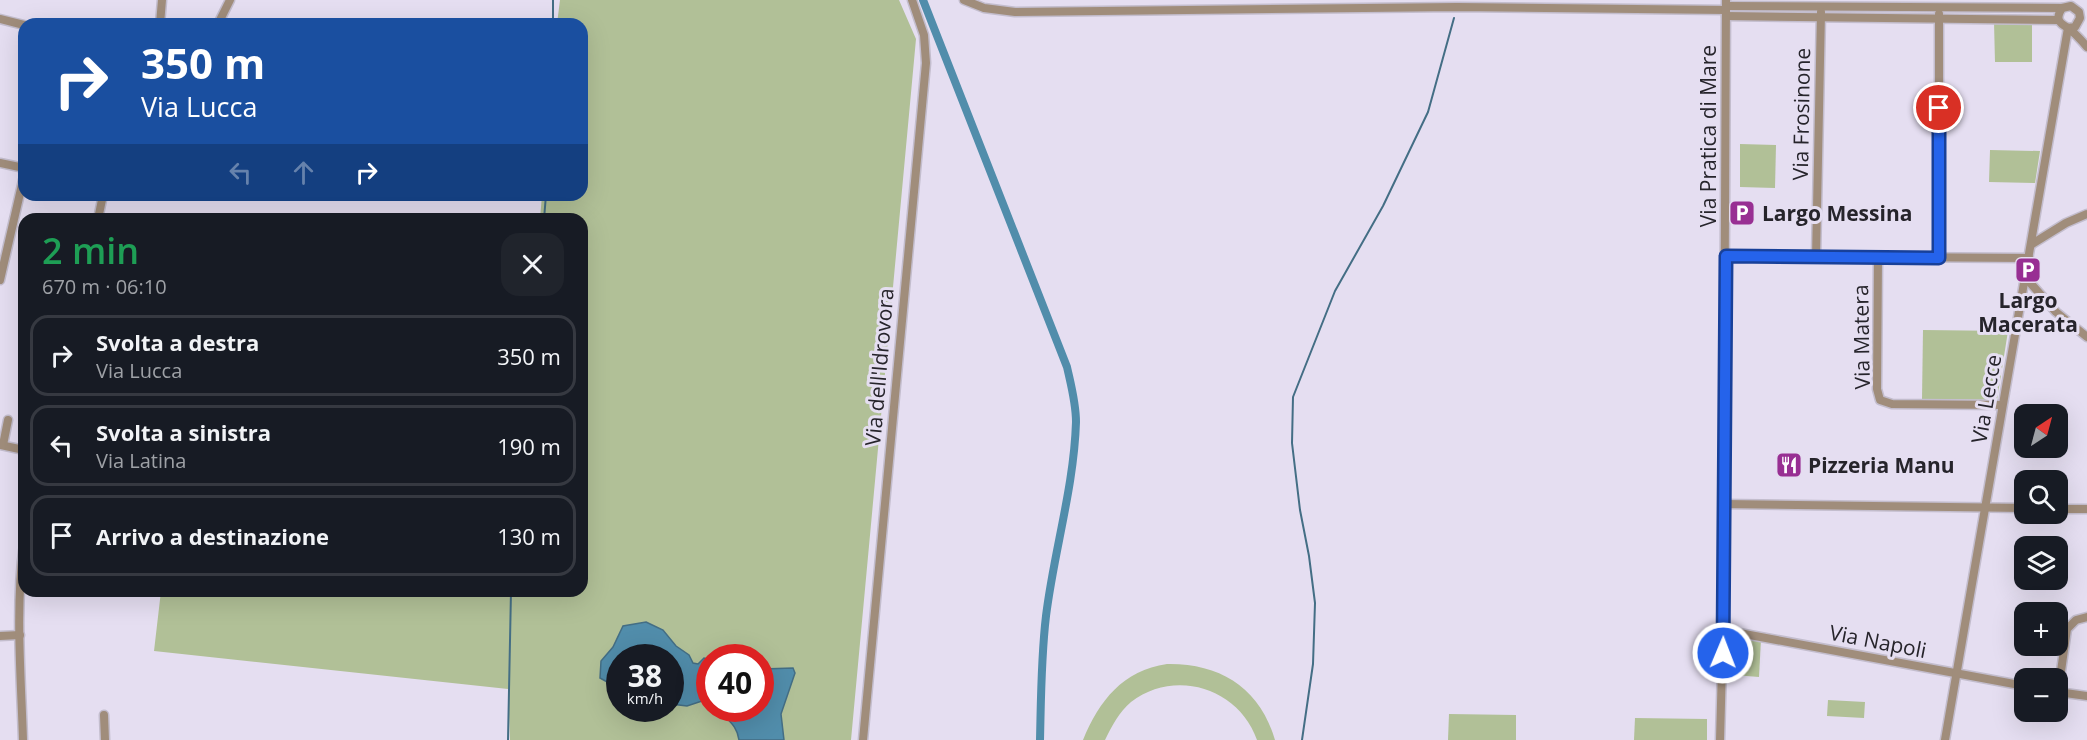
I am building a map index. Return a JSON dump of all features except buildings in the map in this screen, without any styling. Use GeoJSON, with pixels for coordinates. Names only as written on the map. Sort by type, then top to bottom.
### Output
{"type":"FeatureCollection","features":[{"type":"Feature","properties":{"kind":"street"},"geometry":{"type":"LineString","coordinates":[[160,18],[162,0]]}},
{"type":"Feature","properties":{"kind":"street"},"geometry":{"type":"LineString","coordinates":[[221,18],[230,0]]}},
{"type":"Feature","properties":{"kind":"street","name":"Via dell'Idrovora"},"geometry":{"type":"LineString","coordinates":[[863,740],[926,63],[924,35],[912,0]]}},
{"type":"Feature","properties":{"kind":"street"},"geometry":{"type":"LineString","coordinates":[[964,0],[984,8],[1007,12],[1457,7],[1726,8],[1904,3],[1939,7],[2062,8],[2075,4],[2083,24],[2068,28]]}},
{"type":"Feature","properties":{"kind":"street","name":"Via Frosinone"},"geometry":{"type":"LineString","coordinates":[[1815,258],[1821,7]]}},
{"type":"Feature","properties":{"kind":"street"},"geometry":{"type":"LineString","coordinates":[[1939,7],[1939,258]]}},
{"type":"Feature","properties":{"kind":"street"},"geometry":{"type":"LineString","coordinates":[[1726,8],[1821,17],[2058,20]]}},
{"type":"Feature","properties":{"kind":"street","name":"Via Pratica di Mare"},"geometry":{"type":"LineString","coordinates":[[1720,740],[1724,630],[1726,8]]}},
{"type":"Feature","properties":{"kind":"street"},"geometry":{"type":"LineString","coordinates":[[2062,8],[2058,14],[2061,25],[2068,28],[2087,47]]}},
{"type":"Feature","properties":{"kind":"street"},"geometry":{"type":"LineString","coordinates":[[0,19],[18,24]]}},
{"type":"Feature","properties":{"kind":"street","name":"Via Lecce"},"geometry":{"type":"LineString","coordinates":[[1945,740],[2068,28]]}},
{"type":"Feature","properties":{"kind":"street"},"geometry":{"type":"LineString","coordinates":[[2,163],[18,167]]}},
{"type":"Feature","properties":{"kind":"street"},"geometry":{"type":"LineString","coordinates":[[0,280],[18,201]]}},
{"type":"Feature","properties":{"kind":"street"},"geometry":{"type":"LineString","coordinates":[[2032,244],[2060,226],[2087,213]]}},
{"type":"Feature","properties":{"kind":"street"},"geometry":{"type":"LineString","coordinates":[[1726,256],[2029,258]]}},
{"type":"Feature","properties":{"kind":"street","name":"Via Matera"},"geometry":{"type":"LineString","coordinates":[[1878,258],[1877,390],[1880,400],[1892,404],[2002,405]]}},
{"type":"Feature","properties":{"kind":"street"},"geometry":{"type":"LineString","coordinates":[[2025,278],[2060,317],[2087,337]]}},
{"type":"Feature","properties":{"kind":"street"},"geometry":{"type":"LineString","coordinates":[[8,420],[1,445],[18,449]]}},
{"type":"Feature","properties":{"kind":"street"},"geometry":{"type":"LineString","coordinates":[[1723,504],[2014,508]]}},
{"type":"Feature","properties":{"kind":"street"},"geometry":{"type":"LineString","coordinates":[[2068,509],[2087,509]]}},
{"type":"Feature","properties":{"kind":"street"},"geometry":{"type":"LineString","coordinates":[[20,597],[23,740]]}},
{"type":"Feature","properties":{"kind":"street"},"geometry":{"type":"LineString","coordinates":[[2061,668],[2067,629],[2076,620],[2087,617]]}},
{"type":"Feature","properties":{"kind":"street","name":"Via Napoli"},"geometry":{"type":"LineString","coordinates":[[1724,630],[2014,684]]}},
{"type":"Feature","properties":{"kind":"street"},"geometry":{"type":"LineString","coordinates":[[0,636],[20,635]]}},
{"type":"Feature","properties":{"kind":"street"},"geometry":{"type":"LineString","coordinates":[[2068,693],[2087,696]]}},
{"type":"Feature","properties":{"kind":"street"},"geometry":{"type":"LineString","coordinates":[[104,715],[105,740]]}},
{"type":"Feature","properties":{"kind":"green space"},"geometry":{"type":"Polygon","coordinates":[[[560,0],[899,0],[916,39],[851,740],[510,740],[508,689],[154,651],[160,597],[588,597],[588,213],[540,213],[542,201],[588,201],[588,18],[558,18],[560,0]]]}},
{"type":"Feature","properties":{"kind":"green space"},"geometry":{"type":"Polygon","coordinates":[[[1994,22],[2032,22],[2032,62],[1995,62],[1994,22]]]}},
{"type":"Feature","properties":{"kind":"green space"},"geometry":{"type":"Polygon","coordinates":[[[1740,144],[1776,145],[1775,188],[1740,187],[1740,144]]]}},
{"type":"Feature","properties":{"kind":"green space"},"geometry":{"type":"Polygon","coordinates":[[[1990,150],[2040,151],[2035,183],[1989,182],[1990,150]]]}},
{"type":"Feature","properties":{"kind":"green space"},"geometry":{"type":"Polygon","coordinates":[[[1923,330],[2008,331],[1997,400],[1922,399],[1923,330]]]}},
{"type":"Feature","properties":{"kind":"green space"},"geometry":{"type":"Polygon","coordinates":[[[1737,637],[1761,639],[1759,677],[1734,675],[1737,637]]]}},
{"type":"Feature","properties":{"kind":"green space"},"geometry":{"type":"Polygon","coordinates":[[[1167,664],[1204,668],[1235,682],[1259,706],[1275,740],[1257,740],[1248,722],[1236,707],[1221,696],[1185,685],[1167,686],[1148,692],[1131,702],[1123,710],[1105,740],[1083,740],[1105,700],[1125,680],[1151,667],[1167,664]]]}},
{"type":"Feature","properties":{"kind":"green space"},"geometry":{"type":"Polygon","coordinates":[[[1828,700],[1865,702],[1864,718],[1827,716],[1828,700]]]}},
{"type":"Feature","properties":{"kind":"green space"},"geometry":{"type":"Polygon","coordinates":[[[1449,714],[1516,715],[1516,740],[1448,740],[1449,714]]]}},
{"type":"Feature","properties":{"kind":"green space"},"geometry":{"type":"Polygon","coordinates":[[[1635,718],[1707,719],[1707,740],[1634,740],[1635,718]]]}},
{"type":"Feature","properties":{"kind":"water"},"geometry":{"type":"Polygon","coordinates":[[[646,622],[663,630],[674,644],[614,644],[623,626],[646,622]]]}},
{"type":"Feature","properties":{"kind":"water"},"geometry":{"type":"Polygon","coordinates":[[[684,652],[696,664],[696,703],[684,706],[684,652]]]}},
{"type":"Feature","properties":{"kind":"water"},"geometry":{"type":"Polygon","coordinates":[[[606,655],[606,681],[600,678],[601,661],[606,655]]]}},
{"type":"Feature","properties":{"kind":"water"},"geometry":{"type":"Polygon","coordinates":[[[793,668],[795,673],[781,714],[784,740],[739,740],[730,722],[774,722],[774,669],[793,668]]]}},
{"type":"Feature","properties":{"kind":"waterway"},"geometry":{"type":"LineString","coordinates":[[553,0],[553,18]]}},
{"type":"Feature","properties":{"kind":"waterway"},"geometry":{"type":"LineString","coordinates":[[923,0],[1067,367],[1074,401],[1076,422],[1072,471],[1044,632],[1040,740]]}},
{"type":"Feature","properties":{"kind":"waterway"},"geometry":{"type":"LineString","coordinates":[[1302,740],[1313,664],[1315,603],[1292,443],[1293,397],[1335,291],[1383,206],[1428,112],[1454,18]]}},
{"type":"Feature","properties":{"kind":"waterway"},"geometry":{"type":"LineString","coordinates":[[544,213],[546,201]]}},
{"type":"Feature","properties":{"kind":"waterway"},"geometry":{"type":"LineString","coordinates":[[508,740],[511,597]]}},
{"type":"Feature","properties":{"kind":"place","name":"Largo Messina"},"geometry":{"type":"Point","coordinates":[1742,213]}},
{"type":"Feature","properties":{"kind":"place","name":"Largo Macerata"},"geometry":{"type":"Point","coordinates":[2028,270]}},
{"type":"Feature","properties":{"kind":"place","name":"Pizzeria Manu"},"geometry":{"type":"Point","coordinates":[1789,465]}},
{"type":"Feature","properties":{"kind":"route"},"geometry":{"type":"LineString","coordinates":[[1723,653],[1726,256],[1939,258],[1939,108]]}}]}
